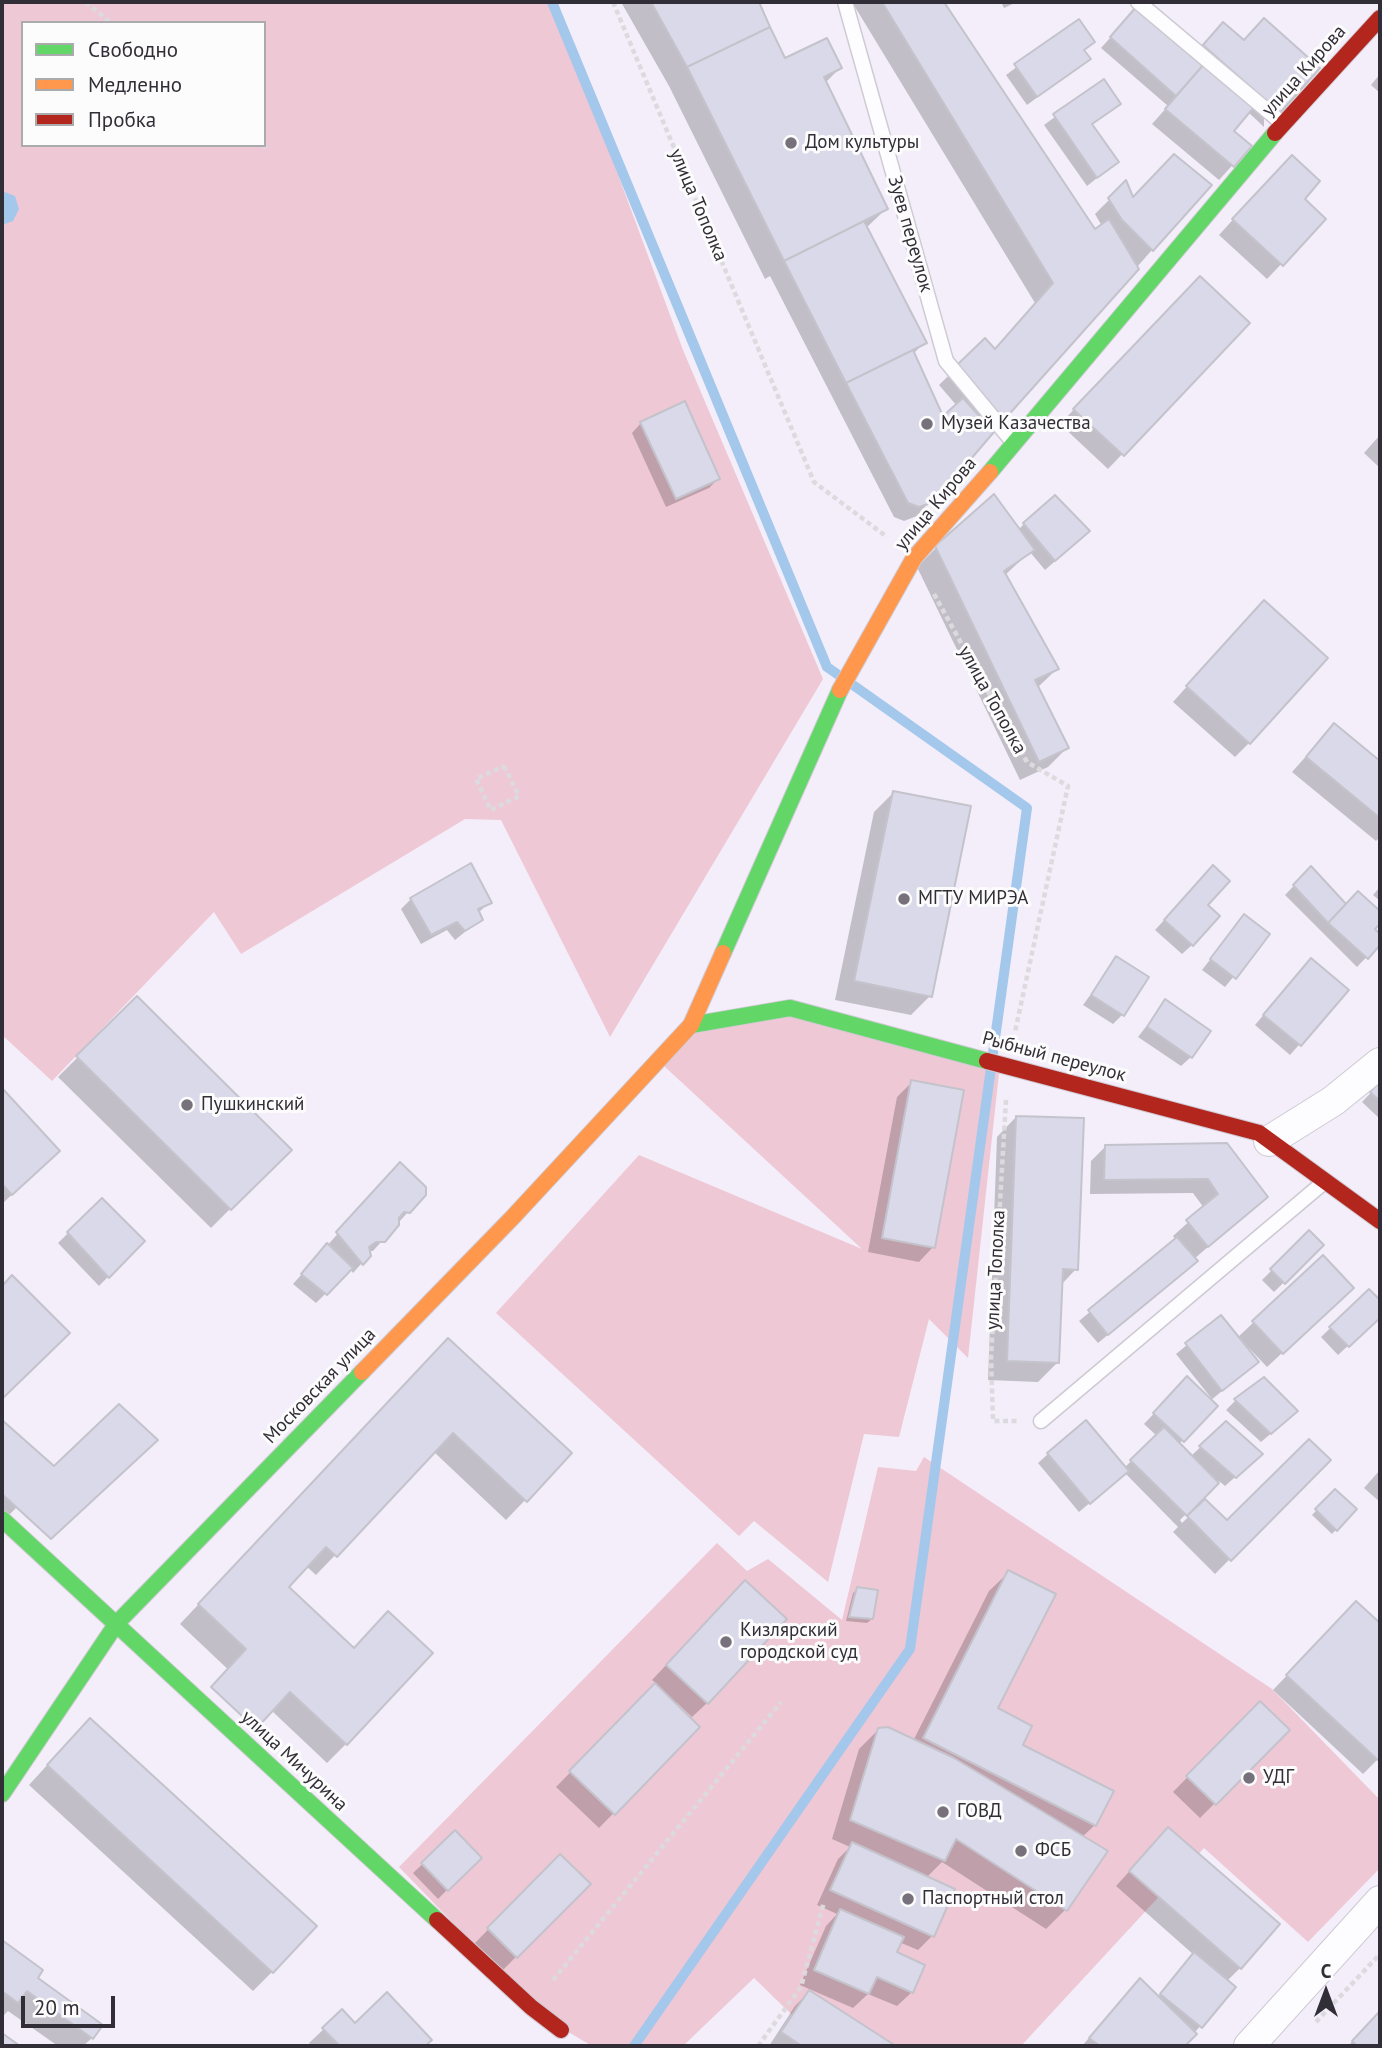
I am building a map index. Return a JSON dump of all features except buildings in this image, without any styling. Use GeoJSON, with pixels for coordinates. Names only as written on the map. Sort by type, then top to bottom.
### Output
{"type":"FeatureCollection","features":[{"type":"Feature","properties":{"kind":"street","name":"улица Кирова"},"geometry":{"type":"LineString","coordinates":[[691,1025],[839,691],[914,558],[1015,444],[1283,124],[1380,19]]}},
{"type":"Feature","properties":{"kind":"street","name":"Рыбный переулок"},"geometry":{"type":"LineString","coordinates":[[691,1025],[790,1008],[1259,1133],[1380,1221]]}},
{"type":"Feature","properties":{"kind":"street","name":"Московская улица"},"geometry":{"type":"LineString","coordinates":[[2,1794],[117,1623],[513,1218],[691,1025]]}},
{"type":"Feature","properties":{"kind":"street"},"geometry":{"type":"LineString","coordinates":[[1269,1141],[1333,1101],[1380,1063]]}},
{"type":"Feature","properties":{"kind":"street","name":"улица Мичурина"},"geometry":{"type":"LineString","coordinates":[[2,1519],[531,2007],[561,2030]]}},
{"type":"Feature","properties":{"kind":"street"},"geometry":{"type":"LineString","coordinates":[[1249,2046],[1380,1901]]}},
{"type":"Feature","properties":{"kind":"lane","name":"Зуев переулок"},"geometry":{"type":"LineString","coordinates":[[845,2],[946,361],[1015,444]]}},
{"type":"Feature","properties":{"kind":"lane"},"geometry":{"type":"LineString","coordinates":[[1138,2],[1283,124]]}},
{"type":"Feature","properties":{"kind":"lane"},"geometry":{"type":"LineString","coordinates":[[1041,1421],[1326,1180]]}},
{"type":"Feature","properties":{"kind":"path"},"geometry":{"type":"LineString","coordinates":[[86,2],[109,21]]}},
{"type":"Feature","properties":{"kind":"path","name":"улица Тополка"},"geometry":{"type":"LineString","coordinates":[[613,2],[814,482],[914,558],[1027,762],[1068,786],[1008,1066],[990,1357],[993,1421],[1041,1421]]}},
{"type":"Feature","properties":{"kind":"path"},"geometry":{"type":"LineString","coordinates":[[504,766],[519,796],[491,810],[475,779],[504,766]]}},
{"type":"Feature","properties":{"kind":"path"},"geometry":{"type":"LineString","coordinates":[[531,2007],[781,1702]]}},
{"type":"Feature","properties":{"kind":"path"},"geometry":{"type":"LineString","coordinates":[[758,2046],[801,1987],[824,1902]]}},
{"type":"Feature","properties":{"kind":"path"},"geometry":{"type":"LineString","coordinates":[[1311,2027],[1380,1954]]}},
{"type":"Feature","properties":{"kind":"shaded area"},"geometry":{"type":"Polygon","coordinates":[[[2,2],[554,2],[683,350],[823,679],[610,1037],[501,820],[465,819],[241,954],[214,912],[52,1081],[2,1035],[2,2]]]}},
{"type":"Feature","properties":{"kind":"shaded area"},"geometry":{"type":"Polygon","coordinates":[[[787,1013],[1000,1064],[968,1358],[929,1319],[899,1437],[864,1434],[828,1582],[754,1521],[739,1536],[496,1313],[639,1155],[862,1249],[664,1066],[697,1031],[787,1013]]]}},
{"type":"Feature","properties":{"kind":"shaded area"},"geometry":{"type":"Polygon","coordinates":[[[924,1457],[1272,1689],[1380,1800],[1380,1868],[1308,1942],[1204,1848],[1021,2046],[824,2046],[754,1978],[683,2046],[592,2046],[545,2018],[399,1867],[717,1543],[747,1571],[768,1559],[842,1620],[878,1467],[916,1471],[924,1457]]]}},
{"type":"Feature","properties":{"kind":"water"},"geometry":{"type":"Polygon","coordinates":[[[2,191],[15,196],[19,209],[13,221],[2,225],[2,191]]]}},
{"type":"Feature","properties":{"kind":"waterway"},"geometry":{"type":"LineString","coordinates":[[552,2],[827,667],[840,676]]}},
{"type":"Feature","properties":{"kind":"waterway"},"geometry":{"type":"LineString","coordinates":[[853,685],[1027,808],[993,1053]]}},
{"type":"Feature","properties":{"kind":"waterway"},"geometry":{"type":"LineString","coordinates":[[634,2046],[910,1649],[991,1068]]}},
{"type":"Feature","properties":{"kind":"traffic: fast"},"geometry":{"type":"LineString","coordinates":[[990,472],[1275,133]]}},
{"type":"Feature","properties":{"kind":"traffic: fast"},"geometry":{"type":"LineString","coordinates":[[723,953],[840,690]]}},
{"type":"Feature","properties":{"kind":"traffic: fast"},"geometry":{"type":"LineString","coordinates":[[691,1025],[790,1008],[987,1061]]}},
{"type":"Feature","properties":{"kind":"traffic: fast"},"geometry":{"type":"LineString","coordinates":[[2,1794],[117,1623],[362,1372]]}},
{"type":"Feature","properties":{"kind":"traffic: fast"},"geometry":{"type":"LineString","coordinates":[[2,1519],[437,1920]]}},
{"type":"Feature","properties":{"kind":"traffic: slow"},"geometry":{"type":"LineString","coordinates":[[840,690],[914,558],[990,472]]}},
{"type":"Feature","properties":{"kind":"traffic: slow"},"geometry":{"type":"LineString","coordinates":[[362,1372],[512,1218],[691,1025],[723,953]]}},
{"type":"Feature","properties":{"kind":"traffic: jam"},"geometry":{"type":"LineString","coordinates":[[1275,133],[1380,18]]}},
{"type":"Feature","properties":{"kind":"traffic: jam"},"geometry":{"type":"LineString","coordinates":[[987,1061],[1259,1133],[1380,1221]]}},
{"type":"Feature","properties":{"kind":"traffic: jam"},"geometry":{"type":"LineString","coordinates":[[437,1920],[531,2007],[561,2030]]}},
{"type":"Feature","properties":{"kind":"place","name":"Дом культуры"},"geometry":{"type":"Point","coordinates":[791,143]}},
{"type":"Feature","properties":{"kind":"place","name":"Музей Казачества"},"geometry":{"type":"Point","coordinates":[927,424]}},
{"type":"Feature","properties":{"kind":"place","name":"МГТУ МИРЭА"},"geometry":{"type":"Point","coordinates":[904,899]}},
{"type":"Feature","properties":{"kind":"place","name":"Пушкинский"},"geometry":{"type":"Point","coordinates":[187,1105]}},
{"type":"Feature","properties":{"kind":"place","name":"Кизлярский городской суд"},"geometry":{"type":"Point","coordinates":[726,1642]}},
{"type":"Feature","properties":{"kind":"place","name":"УДГ"},"geometry":{"type":"Point","coordinates":[1249,1778]}},
{"type":"Feature","properties":{"kind":"place","name":"ГОВД"},"geometry":{"type":"Point","coordinates":[943,1812]}},
{"type":"Feature","properties":{"kind":"place","name":"ФСБ"},"geometry":{"type":"Point","coordinates":[1021,1851]}},
{"type":"Feature","properties":{"kind":"place","name":"Паспортный стол"},"geometry":{"type":"Point","coordinates":[908,1899]}}]}
